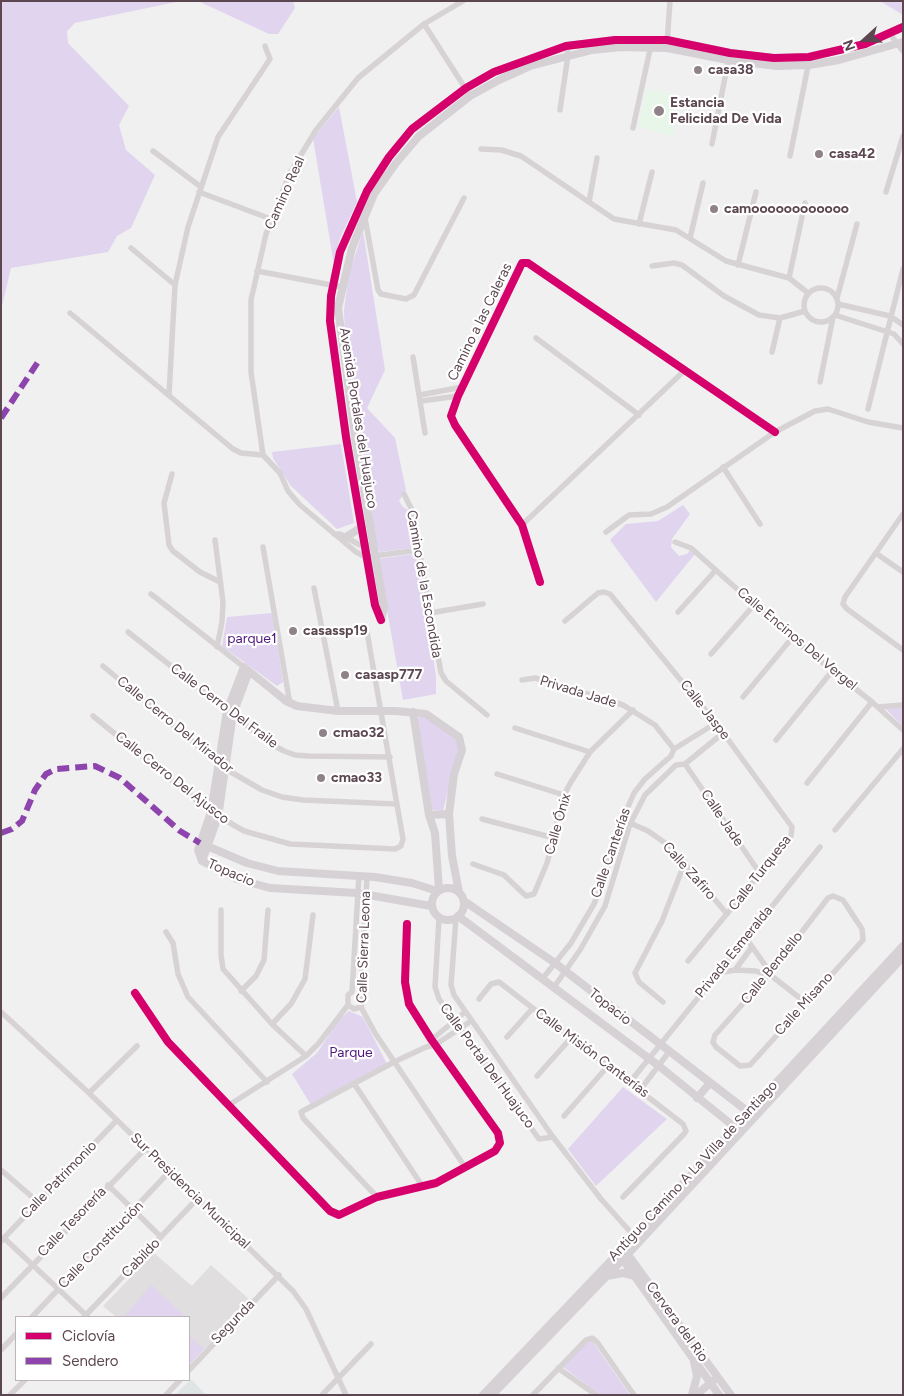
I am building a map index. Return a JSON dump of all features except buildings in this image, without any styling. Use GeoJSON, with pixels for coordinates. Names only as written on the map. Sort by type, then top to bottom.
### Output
{"type":"FeatureCollection","features":[{"type":"Feature","properties":{"kind":"street","name":"Camino Real"},"geometry":{"type":"LineString","coordinates":[[263,455],[254,404],[249,340],[251,300],[271,219],[290,173],[316,130],[358,78],[424,24],[463,1]]}},
{"type":"Feature","properties":{"kind":"street"},"geometry":{"type":"LineString","coordinates":[[667,44],[670,1]]}},
{"type":"Feature","properties":{"kind":"street"},"geometry":{"type":"LineString","coordinates":[[424,24],[470,96]]}},
{"type":"Feature","properties":{"kind":"street","name":"Avenida Portales del Huajuco"},"geometry":{"type":"LineString","coordinates":[[809,61],[865,44],[903,27]]}},
{"type":"Feature","properties":{"kind":"street"},"geometry":{"type":"LineString","coordinates":[[890,34],[900,43],[903,51]]}},
{"type":"Feature","properties":{"kind":"street","name":"Avenida Portales del Huajuco"},"geometry":{"type":"LineString","coordinates":[[651,44],[568,55],[530,66],[470,96],[418,136],[374,194],[352,248],[338,308],[339,328],[369,546],[366,556],[375,605],[381,620],[384,608],[375,556],[369,546],[362,527],[330,321],[333,285],[340,252],[358,208],[389,157],[412,130],[466,88],[494,72],[566,46],[598,41],[667,44],[777,66],[809,61],[839,60],[900,43]]}},
{"type":"Feature","properties":{"kind":"street"},"geometry":{"type":"LineString","coordinates":[[633,128],[651,44]]}},
{"type":"Feature","properties":{"kind":"street"},"geometry":{"type":"LineString","coordinates":[[168,395],[175,285],[188,226],[218,137],[270,59],[265,46]]}},
{"type":"Feature","properties":{"kind":"street"},"geometry":{"type":"LineString","coordinates":[[560,110],[568,55],[566,46]]}},
{"type":"Feature","properties":{"kind":"street"},"geometry":{"type":"LineString","coordinates":[[712,144],[729,56]]}},
{"type":"Feature","properties":{"kind":"street"},"geometry":{"type":"LineString","coordinates":[[790,156],[809,61]]}},
{"type":"Feature","properties":{"kind":"street"},"geometry":{"type":"LineString","coordinates":[[886,192],[903,136]]}},
{"type":"Feature","properties":{"kind":"street"},"geometry":{"type":"LineString","coordinates":[[481,149],[501,150],[522,156],[614,218],[676,230],[726,261],[789,278],[808,293]]}},
{"type":"Feature","properties":{"kind":"street"},"geometry":{"type":"LineString","coordinates":[[153,151],[200,189],[271,219]]}},
{"type":"Feature","properties":{"kind":"street"},"geometry":{"type":"LineString","coordinates":[[589,202],[597,158]]}},
{"type":"Feature","properties":{"kind":"street"},"geometry":{"type":"LineString","coordinates":[[639,224],[652,172]]}},
{"type":"Feature","properties":{"kind":"street"},"geometry":{"type":"LineString","coordinates":[[690,238],[703,183]]}},
{"type":"Feature","properties":{"kind":"street"},"geometry":{"type":"LineString","coordinates":[[738,265],[756,192]]}},
{"type":"Feature","properties":{"kind":"street"},"geometry":{"type":"LineString","coordinates":[[358,208],[365,216],[378,290],[381,294],[406,299],[414,295],[464,198]]}},
{"type":"Feature","properties":{"kind":"street"},"geometry":{"type":"LineString","coordinates":[[789,278],[805,203]]}},
{"type":"Feature","properties":{"kind":"street"},"geometry":{"type":"LineString","coordinates":[[820,382],[837,301],[857,224]]}},
{"type":"Feature","properties":{"kind":"street"},"geometry":{"type":"LineString","coordinates":[[131,248],[175,285]]}},
{"type":"Feature","properties":{"kind":"street","name":"Camino a las Caleras"},"geometry":{"type":"LineString","coordinates":[[540,582],[522,525],[451,419],[462,387],[520,265],[525,262],[775,432]]}},
{"type":"Feature","properties":{"kind":"street"},"geometry":{"type":"LineString","coordinates":[[652,266],[674,263],[682,265],[724,296],[752,312],[780,318],[804,311]]}},
{"type":"Feature","properties":{"kind":"street"},"geometry":{"type":"LineString","coordinates":[[868,409],[903,269]]}},
{"type":"Feature","properties":{"kind":"street"},"geometry":{"type":"LineString","coordinates":[[257,271],[342,287]]}},
{"type":"Feature","properties":{"kind":"street"},"geometry":{"type":"LineString","coordinates":[[837,301],[834,294],[824,288],[812,290],[808,293],[804,302],[804,311],[812,320],[817,322],[823,322],[834,316],[894,334],[903,344]]}},
{"type":"Feature","properties":{"kind":"street"},"geometry":{"type":"LineString","coordinates":[[837,301],[890,316],[903,325]]}},
{"type":"Feature","properties":{"kind":"street"},"geometry":{"type":"LineString","coordinates":[[70,313],[236,451],[263,455],[280,473],[292,497],[356,552],[366,556],[375,556],[419,550]]}},
{"type":"Feature","properties":{"kind":"street"},"geometry":{"type":"LineString","coordinates":[[772,352],[780,318]]}},
{"type":"Feature","properties":{"kind":"street"},"geometry":{"type":"LineString","coordinates":[[536,338],[639,415]]}},
{"type":"Feature","properties":{"kind":"street"},"geometry":{"type":"LineString","coordinates":[[413,357],[425,433]]}},
{"type":"Feature","properties":{"kind":"street"},"geometry":{"type":"LineString","coordinates":[[522,525],[684,371]]}},
{"type":"Feature","properties":{"kind":"street"},"geometry":{"type":"LineString","coordinates":[[420,398],[462,387]]}},
{"type":"Feature","properties":{"kind":"street"},"geometry":{"type":"LineString","coordinates":[[420,398],[458,396]]}},
{"type":"Feature","properties":{"kind":"street"},"geometry":{"type":"LineString","coordinates":[[606,532],[629,515],[651,514],[667,508],[775,432],[815,411],[828,409],[868,422],[903,428]]}},
{"type":"Feature","properties":{"kind":"street"},"geometry":{"type":"LineString","coordinates":[[723,467],[760,524]]}},
{"type":"Feature","properties":{"kind":"street"},"geometry":{"type":"LineString","coordinates":[[172,474],[164,503],[169,545],[173,551],[200,572],[220,582]]}},
{"type":"Feature","properties":{"kind":"street","name":"Camino de la Escondida"},"geometry":{"type":"LineString","coordinates":[[404,494],[412,510],[441,673],[487,715]]}},
{"type":"Feature","properties":{"kind":"street"},"geometry":{"type":"LineString","coordinates":[[903,514],[877,554],[845,597],[843,604],[847,609],[903,650]]}},
{"type":"Feature","properties":{"kind":"street"},"geometry":{"type":"LineString","coordinates":[[346,537],[362,527]]}},
{"type":"Feature","properties":{"kind":"street"},"geometry":{"type":"LineString","coordinates":[[334,534],[369,546]]}},
{"type":"Feature","properties":{"kind":"street"},"geometry":{"type":"LineString","coordinates":[[214,540],[223,617],[218,647]]}},
{"type":"Feature","properties":{"kind":"street","name":"Calle Encinos Del Vergel"},"geometry":{"type":"LineString","coordinates":[[675,542],[691,548],[792,638],[872,702],[903,730]]}},
{"type":"Feature","properties":{"kind":"street"},"geometry":{"type":"LineString","coordinates":[[263,547],[290,704]]}},
{"type":"Feature","properties":{"kind":"street"},"geometry":{"type":"LineString","coordinates":[[877,554],[903,572]]}},
{"type":"Feature","properties":{"kind":"street"},"geometry":{"type":"LineString","coordinates":[[678,612],[716,570]]}},
{"type":"Feature","properties":{"kind":"street"},"geometry":{"type":"LineString","coordinates":[[314,588],[338,711]]}},
{"type":"Feature","properties":{"kind":"street","name":"Calle Jaspe"},"geometry":{"type":"LineString","coordinates":[[565,621],[598,593],[610,594],[716,723],[789,822],[793,832]]}},
{"type":"Feature","properties":{"kind":"street"},"geometry":{"type":"LineString","coordinates":[[151,594],[290,704],[338,711],[413,712],[426,714],[461,740],[462,750],[454,774],[448,814],[452,856],[459,892],[464,901],[462,912],[450,920],[439,918],[431,906],[438,891],[437,856],[413,712]]}},
{"type":"Feature","properties":{"kind":"street"},"geometry":{"type":"LineString","coordinates":[[430,613],[483,604]]}},
{"type":"Feature","properties":{"kind":"street"},"geometry":{"type":"LineString","coordinates":[[711,654],[754,604]]}},
{"type":"Feature","properties":{"kind":"street","name":"Calle Cerro Del Fraile"},"geometry":{"type":"LineString","coordinates":[[128,632],[267,742],[295,755],[390,757]]}},
{"type":"Feature","properties":{"kind":"street"},"geometry":{"type":"LineString","coordinates":[[367,632],[390,757],[396,804]]}},
{"type":"Feature","properties":{"kind":"street"},"geometry":{"type":"LineString","coordinates":[[743,697],[792,638]]}},
{"type":"Feature","properties":{"kind":"street","name":"Calle Cerro Del Mirador"},"geometry":{"type":"LineString","coordinates":[[102,666],[218,761],[224,768],[262,790],[282,797],[396,804]]}},
{"type":"Feature","properties":{"kind":"street"},"geometry":{"type":"LineString","coordinates":[[214,814],[218,761],[230,713],[246,669]]}},
{"type":"Feature","properties":{"kind":"street"},"geometry":{"type":"LineString","coordinates":[[776,740],[833,670]]}},
{"type":"Feature","properties":{"kind":"street","name":"Privada Jade"},"geometry":{"type":"LineString","coordinates":[[522,680],[535,678],[607,699],[633,710]]}},
{"type":"Feature","properties":{"kind":"street"},"geometry":{"type":"LineString","coordinates":[[807,783],[872,702]]}},
{"type":"Feature","properties":{"kind":"street"},"geometry":{"type":"LineString","coordinates":[[878,707],[903,705]]}},
{"type":"Feature","properties":{"kind":"street","name":"Calle Ónix"},"geometry":{"type":"LineString","coordinates":[[473,864],[504,875],[522,894],[530,896],[535,892],[543,875],[564,795],[590,752],[633,710]]}},
{"type":"Feature","properties":{"kind":"street","name":"Calle Jade"},"geometry":{"type":"LineString","coordinates":[[633,710],[655,725],[683,754],[759,872]]}},
{"type":"Feature","properties":{"kind":"street"},"geometry":{"type":"LineString","coordinates":[[204,844],[214,814],[224,768],[230,713]]}},
{"type":"Feature","properties":{"kind":"street","name":"Calle Cerro Del Ajusco"},"geometry":{"type":"LineString","coordinates":[[93,716],[214,814],[244,831],[290,844],[395,849],[401,846],[402,839],[396,804]]}},
{"type":"Feature","properties":{"kind":"street","name":"Calle Canterías"},"geometry":{"type":"LineString","coordinates":[[554,987],[580,950],[605,906],[630,824],[645,795],[676,765],[683,754],[716,723]]}},
{"type":"Feature","properties":{"kind":"street"},"geometry":{"type":"LineString","coordinates":[[515,728],[590,752]]}},
{"type":"Feature","properties":{"kind":"street","name":"Calle Canterías"},"geometry":{"type":"LineString","coordinates":[[543,978],[571,943],[600,890],[621,820],[634,793],[645,779],[670,756],[683,754],[723,733]]}},
{"type":"Feature","properties":{"kind":"street"},"geometry":{"type":"LineString","coordinates":[[836,830],[903,748]]}},
{"type":"Feature","properties":{"kind":"street"},"geometry":{"type":"LineString","coordinates":[[670,756],[676,765]]}},
{"type":"Feature","properties":{"kind":"street"},"geometry":{"type":"LineString","coordinates":[[497,774],[564,795]]}},
{"type":"Feature","properties":{"kind":"street"},"geometry":{"type":"LineString","coordinates":[[429,815],[448,814]]}},
{"type":"Feature","properties":{"kind":"street"},"geometry":{"type":"LineString","coordinates":[[482,819],[554,838]]}},
{"type":"Feature","properties":{"kind":"street","name":"Calle Zafiro"},"geometry":{"type":"LineString","coordinates":[[621,820],[663,840],[685,862],[727,914]]}},
{"type":"Feature","properties":{"kind":"street"},"geometry":{"type":"LineString","coordinates":[[434,833],[449,830]]}},
{"type":"Feature","properties":{"kind":"street","name":"Calle Turquesa"},"geometry":{"type":"LineString","coordinates":[[688,961],[793,832]]}},
{"type":"Feature","properties":{"kind":"street","name":"Topacio"},"geometry":{"type":"LineString","coordinates":[[431,906],[366,894],[270,888],[238,879],[202,861],[204,844],[247,863],[278,871],[363,876],[412,883],[438,891]]}},
{"type":"Feature","properties":{"kind":"street","name":"Privada Esmeralda"},"geometry":{"type":"LineString","coordinates":[[630,1082],[658,1044],[820,847]]}},
{"type":"Feature","properties":{"kind":"street"},"geometry":{"type":"LineString","coordinates":[[437,856],[452,856]]}},
{"type":"Feature","properties":{"kind":"street"},"geometry":{"type":"LineString","coordinates":[[663,1002],[639,982],[635,976],[638,966],[662,921],[685,862]]}},
{"type":"Feature","properties":{"kind":"street"},"geometry":{"type":"LineString","coordinates":[[228,1105],[306,1056],[319,1043],[348,1005],[348,995],[352,992],[357,893],[363,876]]}},
{"type":"Feature","properties":{"kind":"street","name":"Calle Sierra Leona"},"geometry":{"type":"LineString","coordinates":[[363,876],[366,894],[363,1001],[361,1006],[375,1033],[465,1167]]}},
{"type":"Feature","properties":{"kind":"street"},"geometry":{"type":"LineString","coordinates":[[438,891],[449,888],[459,892]]}},
{"type":"Feature","properties":{"kind":"street","name":"Calle Misano"},"geometry":{"type":"LineString","coordinates":[[744,1067],[750,1065],[863,940],[862,929],[843,900],[833,896]]}},
{"type":"Feature","properties":{"kind":"street","name":"Calle Bendello"},"geometry":{"type":"LineString","coordinates":[[744,1067],[716,1047],[713,1042],[715,1035],[770,975],[828,898],[833,896]]}},
{"type":"Feature","properties":{"kind":"street","name":"Topacio"},"geometry":{"type":"LineString","coordinates":[[464,901],[555,963],[751,1114]]}},
{"type":"Feature","properties":{"kind":"street"},"geometry":{"type":"LineString","coordinates":[[221,910],[222,965],[231,980],[241,991],[306,1056]]}},
{"type":"Feature","properties":{"kind":"street"},"geometry":{"type":"LineString","coordinates":[[241,991],[256,976],[263,965],[268,910]]}},
{"type":"Feature","properties":{"kind":"street"},"geometry":{"type":"LineString","coordinates":[[272,1024],[291,1004],[305,979],[313,915]]}},
{"type":"Feature","properties":{"kind":"street","name":"Topacio"},"geometry":{"type":"LineString","coordinates":[[457,917],[543,978],[648,1057],[738,1130]]}},
{"type":"Feature","properties":{"kind":"street","name":"Calle Portal Del Huajuco"},"geometry":{"type":"LineString","coordinates":[[457,917],[451,985],[454,995],[553,1137],[600,1200],[634,1236]]}},
{"type":"Feature","properties":{"kind":"street","name":"Calle Portal Del Huajuco"},"geometry":{"type":"LineString","coordinates":[[439,918],[435,987],[439,999],[539,1139],[553,1137]]}},
{"type":"Feature","properties":{"kind":"street"},"geometry":{"type":"LineString","coordinates":[[356,921],[365,922]]}},
{"type":"Feature","properties":{"kind":"street"},"geometry":{"type":"LineString","coordinates":[[135,993],[162,1034],[228,1105],[337,1216],[377,1197],[423,1187],[495,1151],[500,1143],[498,1133],[413,1013],[406,994],[407,924]]}},
{"type":"Feature","properties":{"kind":"street"},"geometry":{"type":"LineString","coordinates":[[166,932],[173,943],[178,974],[188,997],[267,1082]]}},
{"type":"Feature","properties":{"kind":"street"},"geometry":{"type":"LineString","coordinates":[[746,938],[770,975],[805,1002]]}},
{"type":"Feature","properties":{"kind":"street"},"geometry":{"type":"LineString","coordinates":[[571,943],[580,950]]}},
{"type":"Feature","properties":{"kind":"street","name":"Antiguo Camino A La Villa de Santiago"},"geometry":{"type":"LineString","coordinates":[[484,1395],[623,1254],[634,1236],[738,1130],[903,946]]}},
{"type":"Feature","properties":{"kind":"street"},"geometry":{"type":"LineString","coordinates":[[735,970],[752,947]]}},
{"type":"Feature","properties":{"kind":"street"},"geometry":{"type":"LineString","coordinates":[[751,1114],[903,957]]}},
{"type":"Feature","properties":{"kind":"street"},"geometry":{"type":"LineString","coordinates":[[718,973],[735,970],[756,971],[770,975]]}},
{"type":"Feature","properties":{"kind":"street","name":"Calle Misión Canterías"},"geometry":{"type":"LineString","coordinates":[[479,999],[493,982],[499,982],[683,1124],[686,1131],[623,1197]]}},
{"type":"Feature","properties":{"kind":"street"},"geometry":{"type":"LineString","coordinates":[[352,992],[362,994]]}},
{"type":"Feature","properties":{"kind":"street"},"geometry":{"type":"LineString","coordinates":[[348,1005],[354,1009],[361,1006]]}},
{"type":"Feature","properties":{"kind":"street"},"geometry":{"type":"LineString","coordinates":[[507,1037],[532,1008]]}},
{"type":"Feature","properties":{"kind":"street","name":"Sur Presidencia Municipal"},"geometry":{"type":"LineString","coordinates":[[1,1012],[89,1093],[169,1172],[279,1275],[306,1309],[346,1395]]}},
{"type":"Feature","properties":{"kind":"street"},"geometry":{"type":"LineString","coordinates":[[426,1047],[431,1039],[465,1012]]}},
{"type":"Feature","properties":{"kind":"street"},"geometry":{"type":"LineString","coordinates":[[377,1197],[301,1114],[303,1110],[355,1085],[394,1062],[426,1047],[435,1046],[471,1021]]}},
{"type":"Feature","properties":{"kind":"street"},"geometry":{"type":"LineString","coordinates":[[537,1076],[571,1038]]}},
{"type":"Feature","properties":{"kind":"street"},"geometry":{"type":"LineString","coordinates":[[89,1093],[137,1046]]}},
{"type":"Feature","properties":{"kind":"street"},"geometry":{"type":"LineString","coordinates":[[640,1090],[669,1052]]}},
{"type":"Feature","properties":{"kind":"street"},"geometry":{"type":"LineString","coordinates":[[564,1116],[608,1066]]}},
{"type":"Feature","properties":{"kind":"street"},"geometry":{"type":"LineString","coordinates":[[697,1098],[710,1083]]}},
{"type":"Feature","properties":{"kind":"street"},"geometry":{"type":"LineString","coordinates":[[355,1085],[423,1187]]}},
{"type":"Feature","properties":{"kind":"street","name":"Calle Patrimonio"},"geometry":{"type":"LineString","coordinates":[[3,1239],[117,1120]]}},
{"type":"Feature","properties":{"kind":"street"},"geometry":{"type":"LineString","coordinates":[[492,1395],[607,1276],[623,1254],[738,1130]]}},
{"type":"Feature","properties":{"kind":"street","name":"Calle Tesorería"},"geometry":{"type":"LineString","coordinates":[[1,1298],[108,1185],[145,1149]]}},
{"type":"Feature","properties":{"kind":"street"},"geometry":{"type":"LineString","coordinates":[[1,1170],[38,1202]]}},
{"type":"Feature","properties":{"kind":"street","name":"Calle Constitución"},"geometry":{"type":"LineString","coordinates":[[33,1316],[169,1172]]}},
{"type":"Feature","properties":{"kind":"street"},"geometry":{"type":"LineString","coordinates":[[108,1185],[161,1237]]}},
{"type":"Feature","properties":{"kind":"street","name":"Cabildo"},"geometry":{"type":"LineString","coordinates":[[88,1316],[198,1198]]}},
{"type":"Feature","properties":{"kind":"street"},"geometry":{"type":"LineString","coordinates":[[3,1239],[86,1316]]}},
{"type":"Feature","properties":{"kind":"street","name":"Cervera del Rio"},"geometry":{"type":"LineString","coordinates":[[623,1254],[635,1276],[719,1395]]}},
{"type":"Feature","properties":{"kind":"street","name":"Cervera del Rio"},"geometry":{"type":"LineString","coordinates":[[623,1254],[731,1395]]}},
{"type":"Feature","properties":{"kind":"street"},"geometry":{"type":"LineString","coordinates":[[607,1276],[623,1273],[635,1276]]}},
{"type":"Feature","properties":{"kind":"street","name":"Segunda"},"geometry":{"type":"LineString","coordinates":[[190,1369],[279,1275]]}},
{"type":"Feature","properties":{"kind":"street"},"geometry":{"type":"LineString","coordinates":[[1,1350],[15,1335]]}},
{"type":"Feature","properties":{"kind":"street"},"geometry":{"type":"LineString","coordinates":[[533,1395],[586,1340],[592,1338],[597,1342],[634,1395]]}},
{"type":"Feature","properties":{"kind":"street"},"geometry":{"type":"LineString","coordinates":[[322,1395],[371,1344]]}},
{"type":"Feature","properties":{"kind":"street"},"geometry":{"type":"LineString","coordinates":[[692,1395],[696,1376],[693,1358]]}},
{"type":"Feature","properties":{"kind":"street"},"geometry":{"type":"LineString","coordinates":[[558,1368],[596,1395]]}},
{"type":"Feature","properties":{"kind":"street"},"geometry":{"type":"LineString","coordinates":[[696,1395],[718,1377]]}},
{"type":"Feature","properties":{"kind":"street"},"geometry":{"type":"LineString","coordinates":[[10,1395],[24,1381]]}},
{"type":"Feature","properties":{"kind":"street"},"geometry":{"type":"LineString","coordinates":[[166,1395],[179,1381]]}},
{"type":"Feature","properties":{"kind":"shaded area","name":"Estancia Felicidad De Vida"},"geometry":{"type":"Polygon","coordinates":[[[647,89],[679,96],[673,136],[638,127],[647,89]]]}},
{"type":"Feature","properties":{"kind":"shaded area"},"geometry":{"type":"Polygon","coordinates":[[[154,1253],[192,1286],[211,1265],[251,1301],[190,1364],[190,1316],[115,1316],[103,1306],[154,1253]]]}},
{"type":"Feature","properties":{"kind":"shaded area"},"geometry":{"type":"Polygon","coordinates":[[[191,1379],[206,1395],[175,1395],[191,1379]]]}},
{"type":"Feature","properties":{"kind":"green space"},"geometry":{"type":"Polygon","coordinates":[[[1,1],[181,1],[75,23],[67,31],[68,43],[129,106],[119,125],[126,150],[155,175],[131,228],[117,236],[108,252],[11,268],[1,310],[1,1]]]}},
{"type":"Feature","properties":{"kind":"green space"},"geometry":{"type":"Polygon","coordinates":[[[198,1],[293,1],[295,8],[278,34],[269,34],[198,1]]]}},
{"type":"Feature","properties":{"kind":"green space"},"geometry":{"type":"Polygon","coordinates":[[[880,1],[903,1],[903,15],[880,1]]]}},
{"type":"Feature","properties":{"kind":"green space"},"geometry":{"type":"Polygon","coordinates":[[[339,107],[357,202],[340,238],[334,265],[313,138],[339,107]]]}},
{"type":"Feature","properties":{"kind":"green space"},"geometry":{"type":"Polygon","coordinates":[[[363,231],[385,370],[367,408],[395,438],[406,490],[399,501],[403,507],[410,511],[415,543],[412,548],[380,552],[377,548],[345,336],[344,310],[349,274],[363,231]]]}},
{"type":"Feature","properties":{"kind":"green space"},"geometry":{"type":"Polygon","coordinates":[[[341,444],[354,523],[337,529],[291,486],[273,458],[272,452],[341,444]]]}},
{"type":"Feature","properties":{"kind":"green space"},"geometry":{"type":"Polygon","coordinates":[[[683,505],[690,514],[672,539],[671,547],[679,556],[687,554],[690,550],[695,554],[656,602],[610,540],[626,524],[658,521],[683,505]]]}},
{"type":"Feature","properties":{"kind":"green space"},"geometry":{"type":"Polygon","coordinates":[[[413,554],[418,558],[436,676],[436,694],[403,700],[378,559],[413,554]]]}},
{"type":"Feature","properties":{"kind":"green space","name":"parque1"},"geometry":{"type":"Polygon","coordinates":[[[272,613],[283,682],[277,686],[222,646],[227,617],[272,613]]]}},
{"type":"Feature","properties":{"kind":"green space"},"geometry":{"type":"Polygon","coordinates":[[[903,707],[903,726],[886,709],[903,707]]]}},
{"type":"Feature","properties":{"kind":"green space"},"geometry":{"type":"Polygon","coordinates":[[[421,717],[428,719],[457,740],[459,747],[443,811],[431,810],[417,719],[421,717]]]}},
{"type":"Feature","properties":{"kind":"green space","name":"Parque"},"geometry":{"type":"Polygon","coordinates":[[[349,1011],[363,1017],[387,1064],[311,1105],[292,1074],[317,1053],[339,1020],[349,1011]]]}},
{"type":"Feature","properties":{"kind":"green space"},"geometry":{"type":"Polygon","coordinates":[[[623,1087],[667,1119],[596,1186],[568,1149],[623,1087]]]}},
{"type":"Feature","properties":{"kind":"green space"},"geometry":{"type":"Polygon","coordinates":[[[151,1285],[185,1316],[125,1316],[151,1285]]]}},
{"type":"Feature","properties":{"kind":"green space"},"geometry":{"type":"Polygon","coordinates":[[[190,1337],[204,1349],[190,1364],[190,1337]]]}},
{"type":"Feature","properties":{"kind":"green space"},"geometry":{"type":"Polygon","coordinates":[[[589,1340],[593,1342],[630,1395],[600,1395],[563,1367],[589,1340]]]}},
{"type":"Feature","properties":{"kind":"marked path"},"geometry":{"type":"LineString","coordinates":[[1,418],[38,362]]}},
{"type":"Feature","properties":{"kind":"marked path"},"geometry":{"type":"LineString","coordinates":[[1,833],[12,829],[22,821],[35,790],[46,774],[56,769],[95,766],[120,778],[180,831],[200,843]]}},
{"type":"Feature","properties":{"kind":"cycle path"},"geometry":{"type":"LineString","coordinates":[[381,620],[375,605],[346,437],[330,321],[331,296],[340,252],[367,191],[389,157],[412,129],[466,88],[494,72],[566,46],[615,40],[667,40],[730,53],[774,58],[809,57],[865,44],[903,27]]}},
{"type":"Feature","properties":{"kind":"cycle path"},"geometry":{"type":"LineString","coordinates":[[540,582],[522,525],[455,425],[451,416],[458,396],[522,263],[528,263],[775,432]]}},
{"type":"Feature","properties":{"kind":"cycle path"},"geometry":{"type":"LineString","coordinates":[[135,993],[168,1042],[330,1211],[339,1215],[377,1197],[436,1183],[495,1151],[500,1143],[498,1133],[431,1039],[409,1004],[405,982],[407,924]]}},
{"type":"Feature","properties":{"kind":"place","name":"casa38"},"geometry":{"type":"Point","coordinates":[698,70]}},
{"type":"Feature","properties":{"kind":"place","name":"Estancia Felicidad De Vida"},"geometry":{"type":"Point","coordinates":[659,111]}},
{"type":"Feature","properties":{"kind":"place","name":"casa42"},"geometry":{"type":"Point","coordinates":[819,154]}},
{"type":"Feature","properties":{"kind":"place","name":"camoooooooooooo"},"geometry":{"type":"Point","coordinates":[714,209]}},
{"type":"Feature","properties":{"kind":"place","name":"casassp19"},"geometry":{"type":"Point","coordinates":[293,631]}},
{"type":"Feature","properties":{"kind":"place","name":"casasp777"},"geometry":{"type":"Point","coordinates":[345,675]}},
{"type":"Feature","properties":{"kind":"place","name":"cmao32"},"geometry":{"type":"Point","coordinates":[323,733]}},
{"type":"Feature","properties":{"kind":"place","name":"cmao33"},"geometry":{"type":"Point","coordinates":[321,778]}}]}
